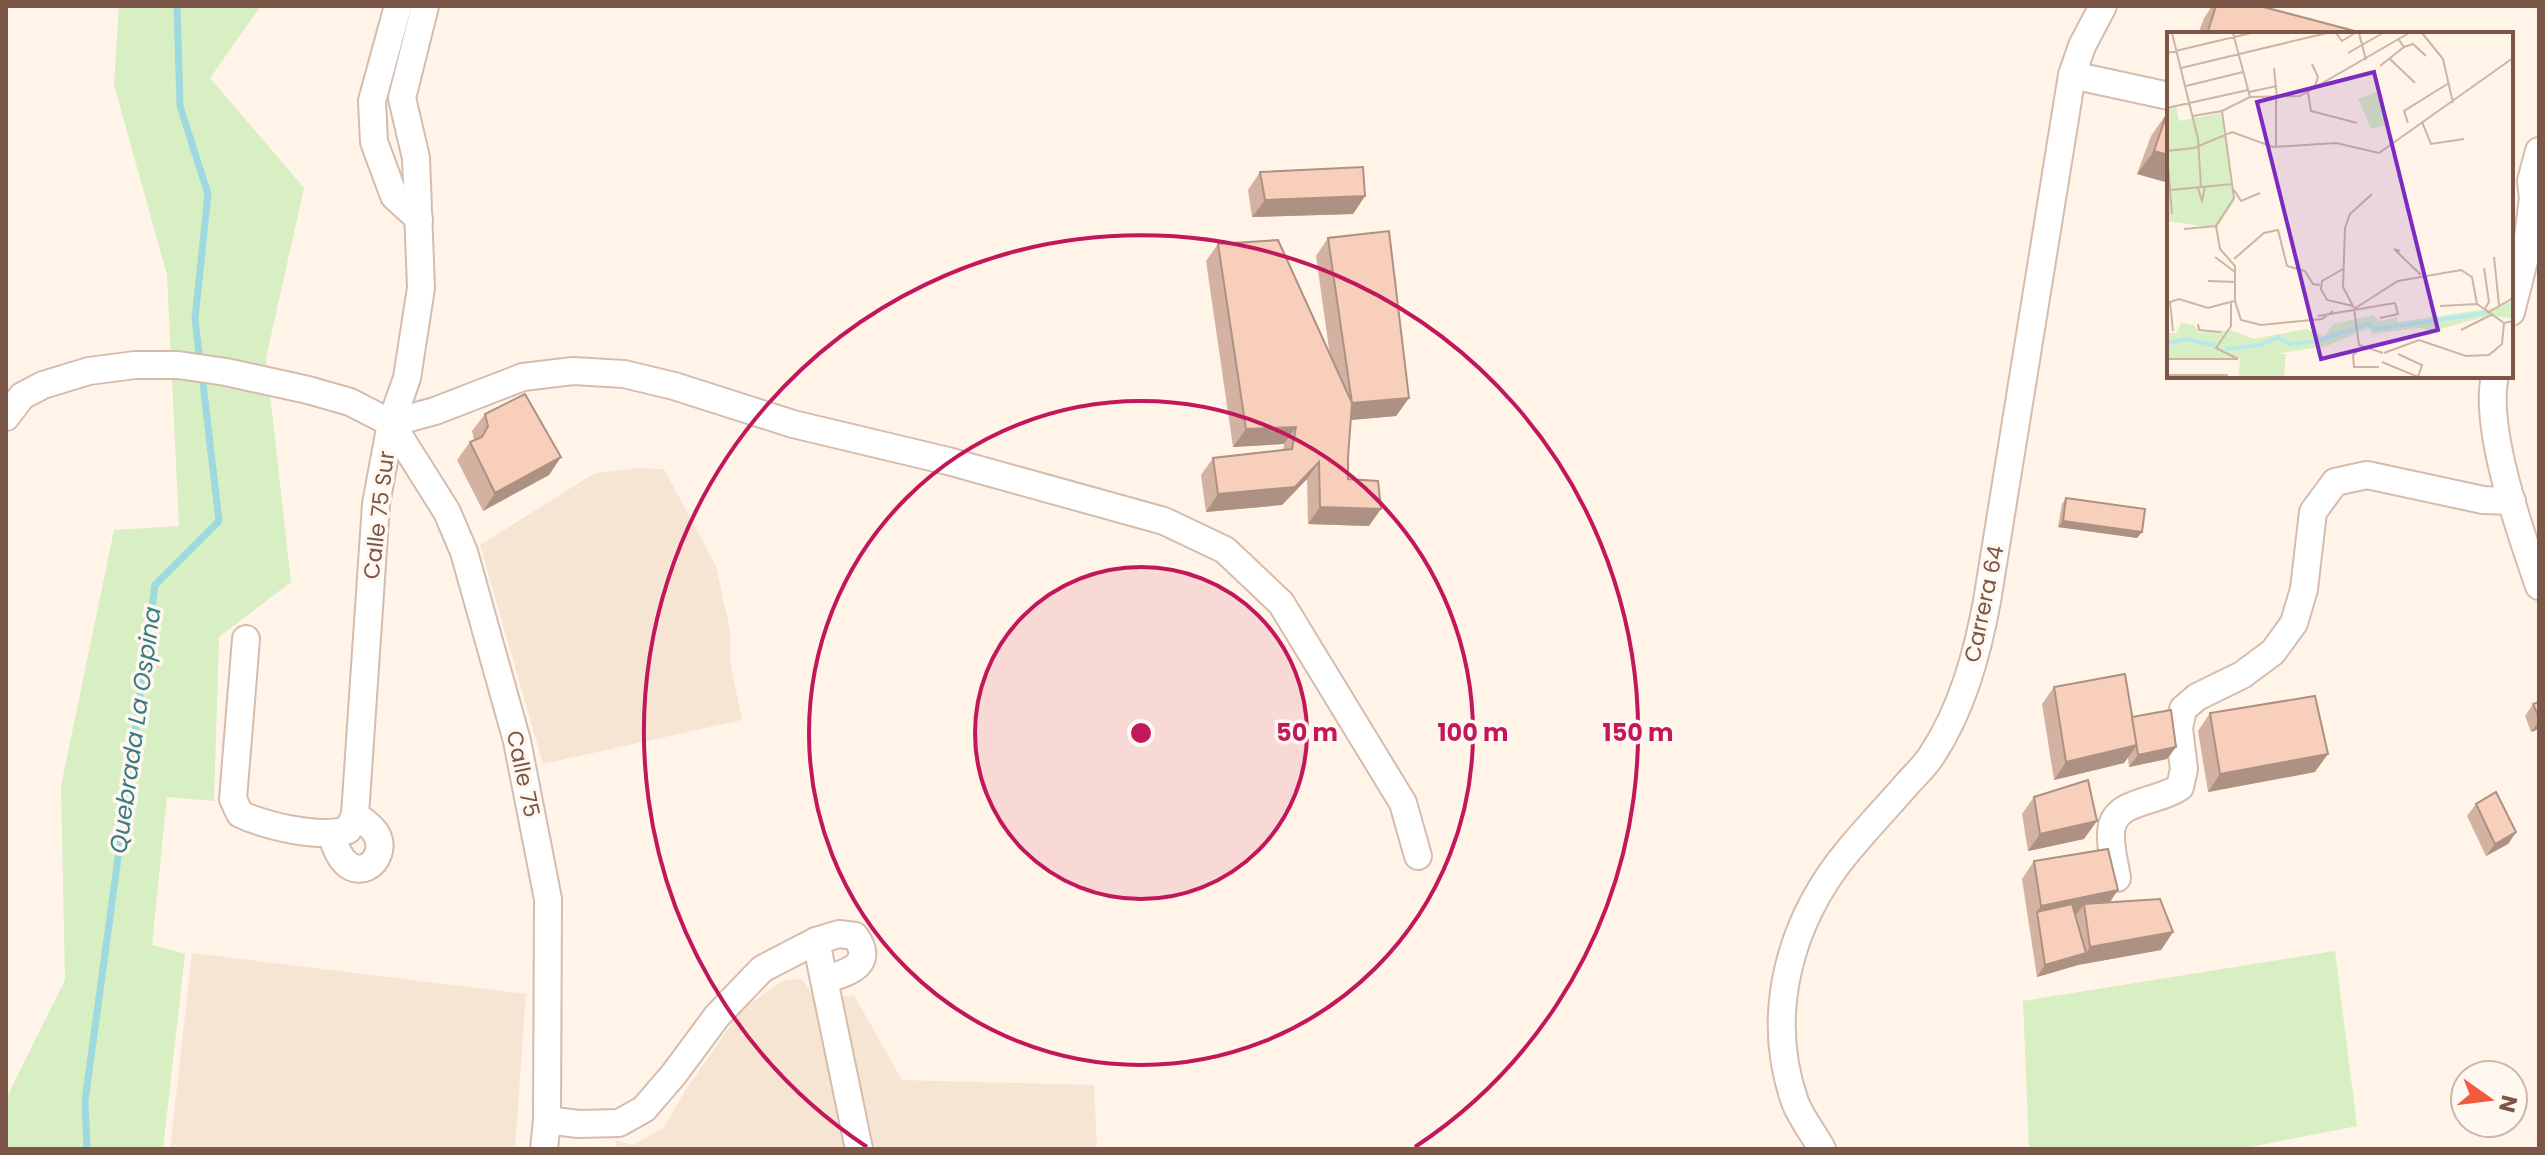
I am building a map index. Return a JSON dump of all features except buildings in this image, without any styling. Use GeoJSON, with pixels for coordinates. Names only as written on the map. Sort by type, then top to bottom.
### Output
{"type":"FeatureCollection","features":[{"type":"Feature","properties":{"kind":"street"},"geometry":{"type":"LineString","coordinates":[[398,6],[372,101],[374,142],[394,196],[419,219]]}},
{"type":"Feature","properties":{"kind":"street","name":"Calle 75 Sur"},"geometry":{"type":"LineString","coordinates":[[355,815],[376,504],[391,423],[407,378],[421,288],[416,158],[402,98],[425,6]]}},
{"type":"Feature","properties":{"kind":"street","name":"Carrera 64"},"geometry":{"type":"LineString","coordinates":[[1822,1149],[1795,1103],[1781,1013],[1785,972],[1815,896],[1846,854],[1932,756],[1961,699],[1979,641],[1987,601],[2072,75],[2082,46],[2103,6]]}},
{"type":"Feature","properties":{"kind":"street"},"geometry":{"type":"LineString","coordinates":[[2072,75],[2167,96]]}},
{"type":"Feature","properties":{"kind":"street"},"geometry":{"type":"LineString","coordinates":[[374,142],[393,145],[408,123]]}},
{"type":"Feature","properties":{"kind":"street"},"geometry":{"type":"LineString","coordinates":[[2513,304],[2526,253],[2528,189],[2539,151]]}},
{"type":"Feature","properties":{"kind":"street"},"geometry":{"type":"LineString","coordinates":[[14,406],[43,385],[89,371],[135,365],[178,365],[226,372],[350,402],[391,423],[435,411],[523,377],[573,371],[624,374],[674,386],[793,424],[948,461],[1164,521],[1225,550],[1281,603],[1403,803],[1418,856]]}},
{"type":"Feature","properties":{"kind":"street"},"geometry":{"type":"LineString","coordinates":[[2495,378],[2492,414],[2512,501],[2539,586]]}},
{"type":"Feature","properties":{"kind":"street","name":"Calle 75"},"geometry":{"type":"LineString","coordinates":[[391,423],[447,512],[464,552],[517,741],[548,899],[547,1120],[544,1149]]}},
{"type":"Feature","properties":{"kind":"street"},"geometry":{"type":"LineString","coordinates":[[2117,878],[2110,835],[2113,818],[2125,807],[2167,796],[2180,787],[2184,769],[2179,728],[2183,709],[2197,697],[2242,675],[2273,652],[2294,623],[2304,589],[2313,512],[2335,482],[2367,475],[2483,500],[2512,501]]}},
{"type":"Feature","properties":{"kind":"street"},"geometry":{"type":"LineString","coordinates":[[246,639],[233,799],[240,814],[256,821],[332,835],[348,830],[355,815],[375,832],[380,842],[378,855],[371,865],[359,870],[347,866],[335,850],[332,835]]}},
{"type":"Feature","properties":{"kind":"street"},"geometry":{"type":"LineString","coordinates":[[547,1120],[578,1124],[619,1123],[644,1109],[717,1016],[762,969],[816,941],[847,933],[855,936],[863,954],[861,962],[854,969],[825,980]]}},
{"type":"Feature","properties":{"kind":"street"},"geometry":{"type":"LineString","coordinates":[[816,941],[859,1149]]}},
{"type":"Feature","properties":{"kind":"shaded area"},"geometry":{"type":"Polygon","coordinates":[[[638,468],[664,469],[716,566],[730,630],[731,666],[742,720],[543,764],[480,545],[595,473],[638,468]]]}},
{"type":"Feature","properties":{"kind":"shaded area"},"geometry":{"type":"Polygon","coordinates":[[[192,953],[526,994],[515,1149],[170,1149],[192,953]]]}},
{"type":"Feature","properties":{"kind":"shaded area"},"geometry":{"type":"Polygon","coordinates":[[[802,979],[814,998],[854,995],[902,1080],[1094,1085],[1097,1149],[617,1149],[615,1140],[634,1145],[664,1127],[741,1010],[784,980],[802,979]]]}},
{"type":"Feature","properties":{"kind":"green space"},"geometry":{"type":"Polygon","coordinates":[[[119,6],[261,6],[210,78],[304,188],[266,358],[291,582],[219,637],[214,801],[167,797],[152,945],[185,954],[163,1149],[6,1149],[6,1099],[65,980],[61,786],[114,530],[179,526],[167,275],[114,85],[119,6]]]}},
{"type":"Feature","properties":{"kind":"green space"},"geometry":{"type":"Polygon","coordinates":[[[2335,951],[2357,1126],[2240,1149],[2029,1149],[2023,1001],[2335,951]]]}},
{"type":"Feature","properties":{"kind":"waterway","name":"Quebrada La Ospina"},"geometry":{"type":"LineString","coordinates":[[177,6],[180,106],[208,194],[195,319],[200,362]]}},
{"type":"Feature","properties":{"kind":"waterway","name":"Quebrada La Ospina"},"geometry":{"type":"LineString","coordinates":[[87,1149],[85,1101],[155,585],[219,521],[202,375]]}}]}
